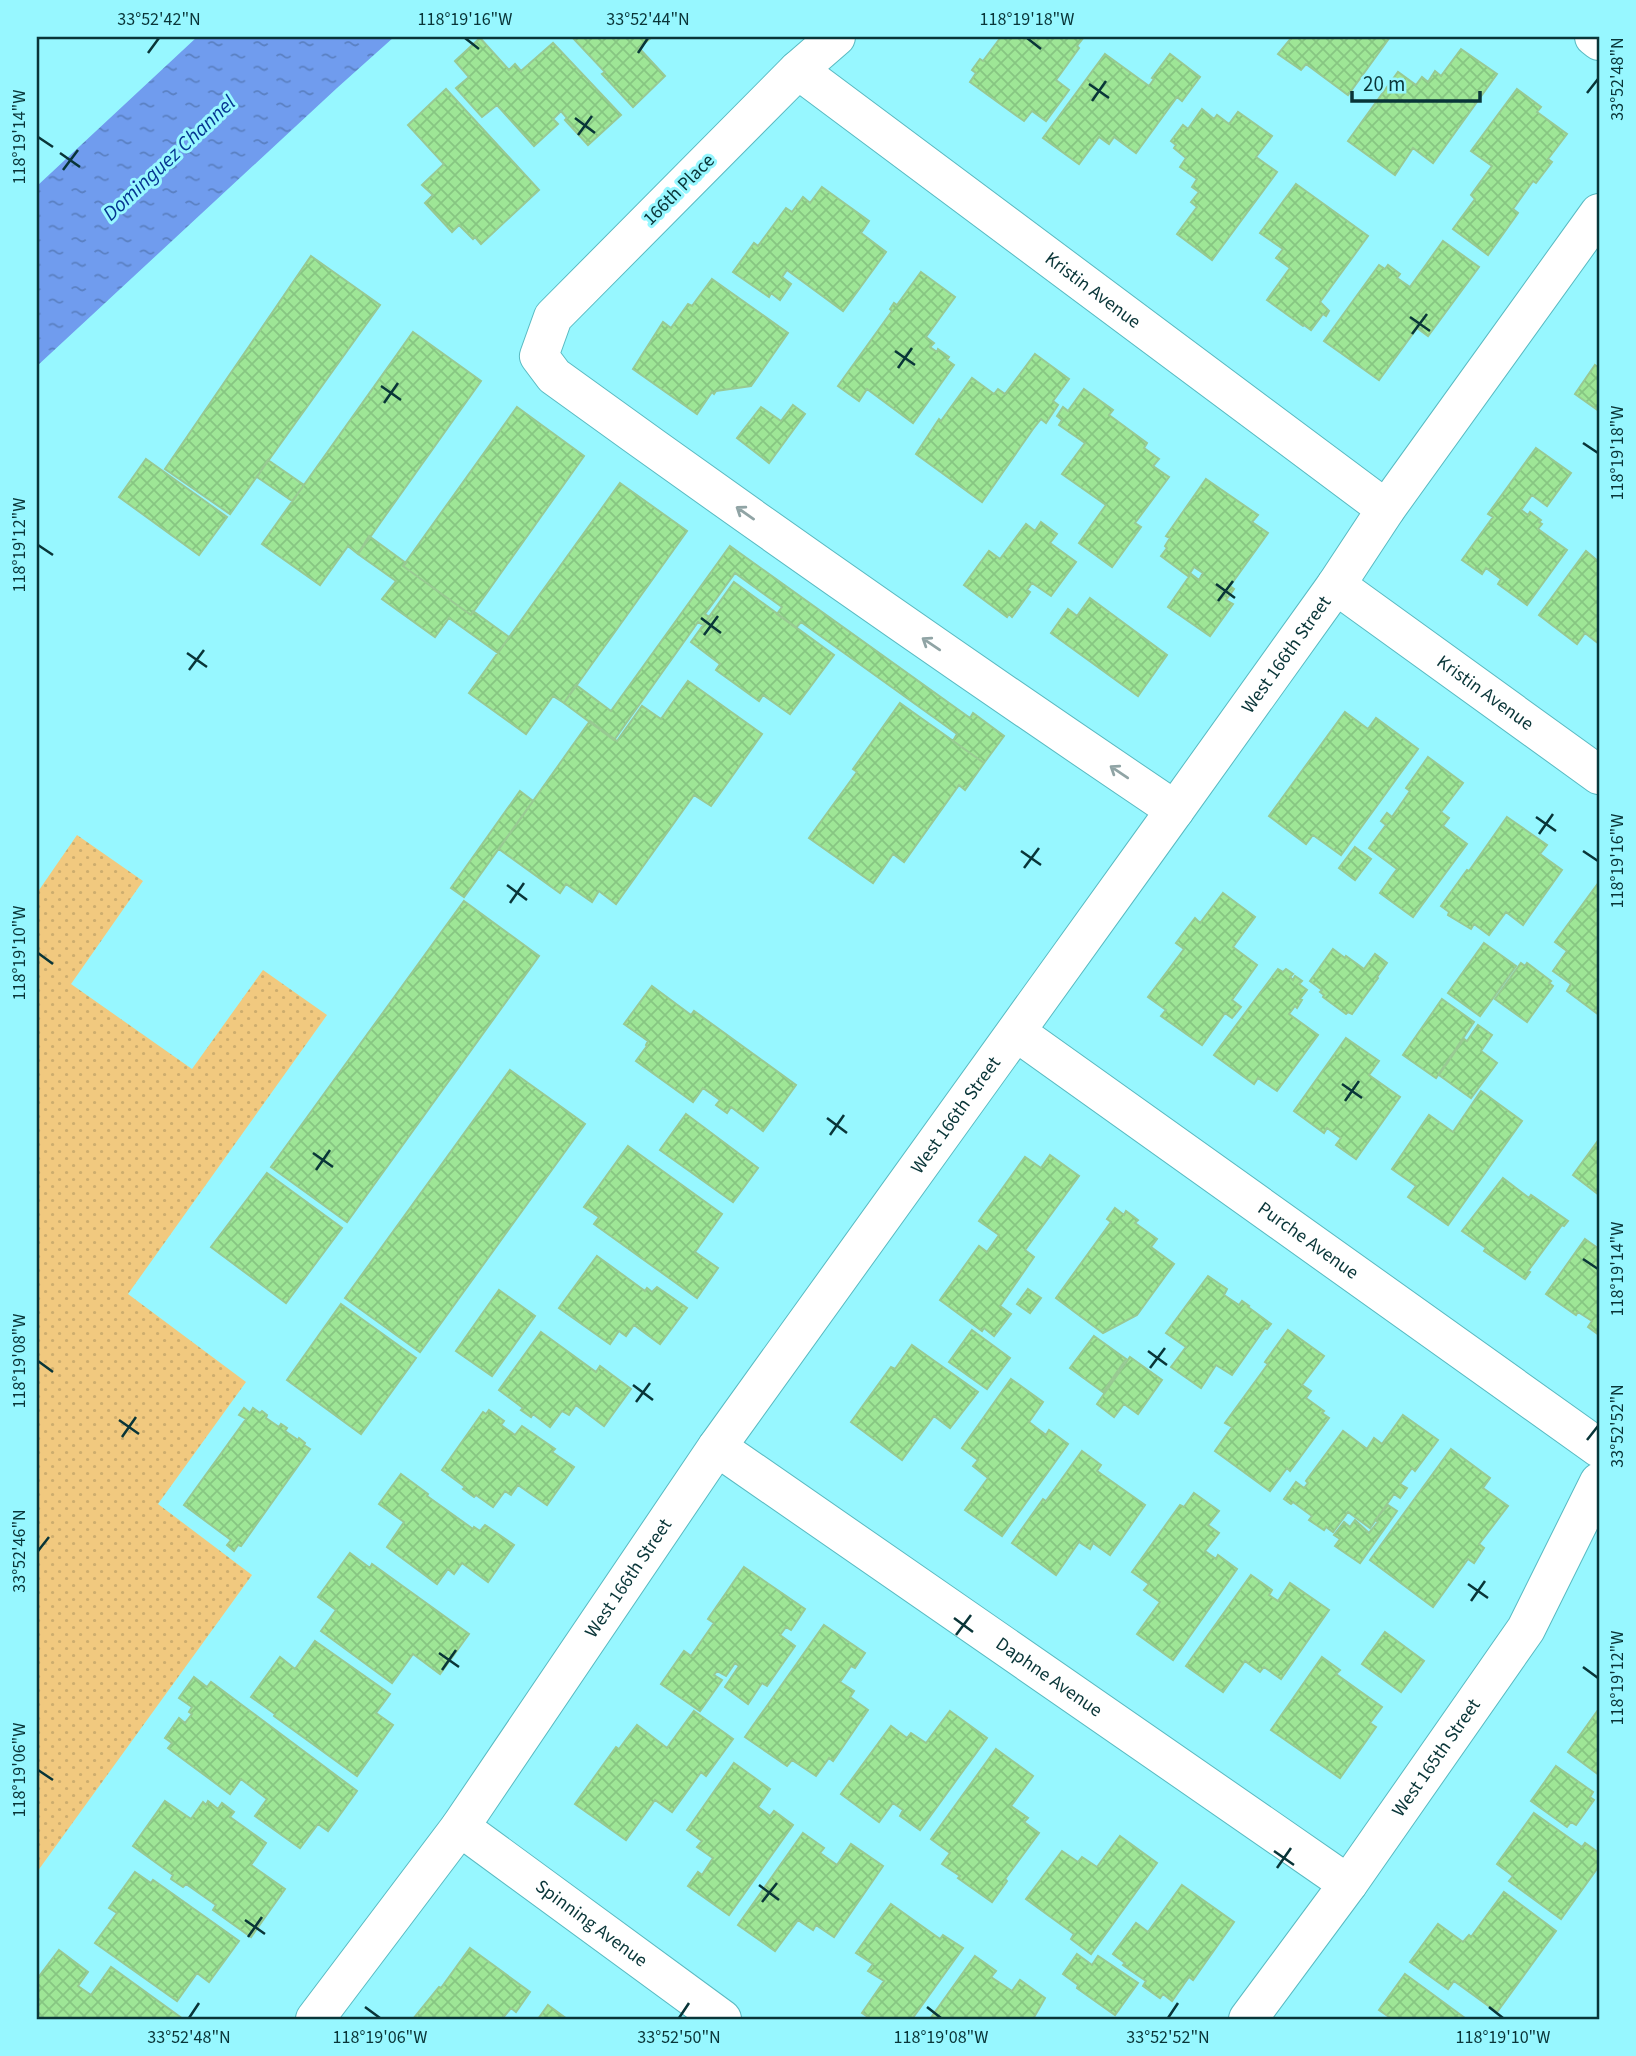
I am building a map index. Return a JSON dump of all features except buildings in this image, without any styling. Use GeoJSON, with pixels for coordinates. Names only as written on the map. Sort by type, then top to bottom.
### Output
{"type":"FeatureCollection","features":[{"type":"Feature","properties":{"kind":"street","name":"166th Place"},"geometry":{"type":"LineString","coordinates":[[836,37],[798,70],[553,317],[539,356],[554,376],[702,483],[877,607],[1175,810]]}},
{"type":"Feature","properties":{"kind":"street"},"geometry":{"type":"LineString","coordinates":[[1594,37],[1599,41]]}},
{"type":"Feature","properties":{"kind":"street","name":"Kristin Avenue"},"geometry":{"type":"LineString","coordinates":[[798,70],[1387,509]]}},
{"type":"Feature","properties":{"kind":"street","name":"West 166th Street"},"geometry":{"type":"LineString","coordinates":[[315,2019],[460,1827],[717,1447],[1336,585],[1387,509],[1599,213]]}},
{"type":"Feature","properties":{"kind":"street","name":"Kristin Avenue"},"geometry":{"type":"LineString","coordinates":[[1336,585],[1599,775]]}},
{"type":"Feature","properties":{"kind":"street","name":"Purche Avenue"},"geometry":{"type":"LineString","coordinates":[[1016,1032],[1599,1448]]}},
{"type":"Feature","properties":{"kind":"street","name":"Daphne Avenue"},"geometry":{"type":"LineString","coordinates":[[717,1447],[1348,1885]]}},
{"type":"Feature","properties":{"kind":"street","name":"West 165th Street"},"geometry":{"type":"LineString","coordinates":[[1248,2019],[1348,1885],[1526,1629],[1599,1482]]}},
{"type":"Feature","properties":{"kind":"street","name":"Spinning Avenue"},"geometry":{"type":"LineString","coordinates":[[460,1827],[722,2019]]}},
{"type":"Feature","properties":{"kind":"shaded area"},"geometry":{"type":"Polygon","coordinates":[[[77,835],[143,881],[71,984],[192,1069],[263,970],[327,1015],[128,1294],[246,1382],[158,1504],[252,1575],[37,1872],[37,893],[77,835]]]}},
{"type":"Feature","properties":{"kind":"water","name":"Dominguez Channel"},"geometry":{"type":"Polygon","coordinates":[[[197,37],[394,37],[37,366],[37,186],[197,37]]]}}]}
